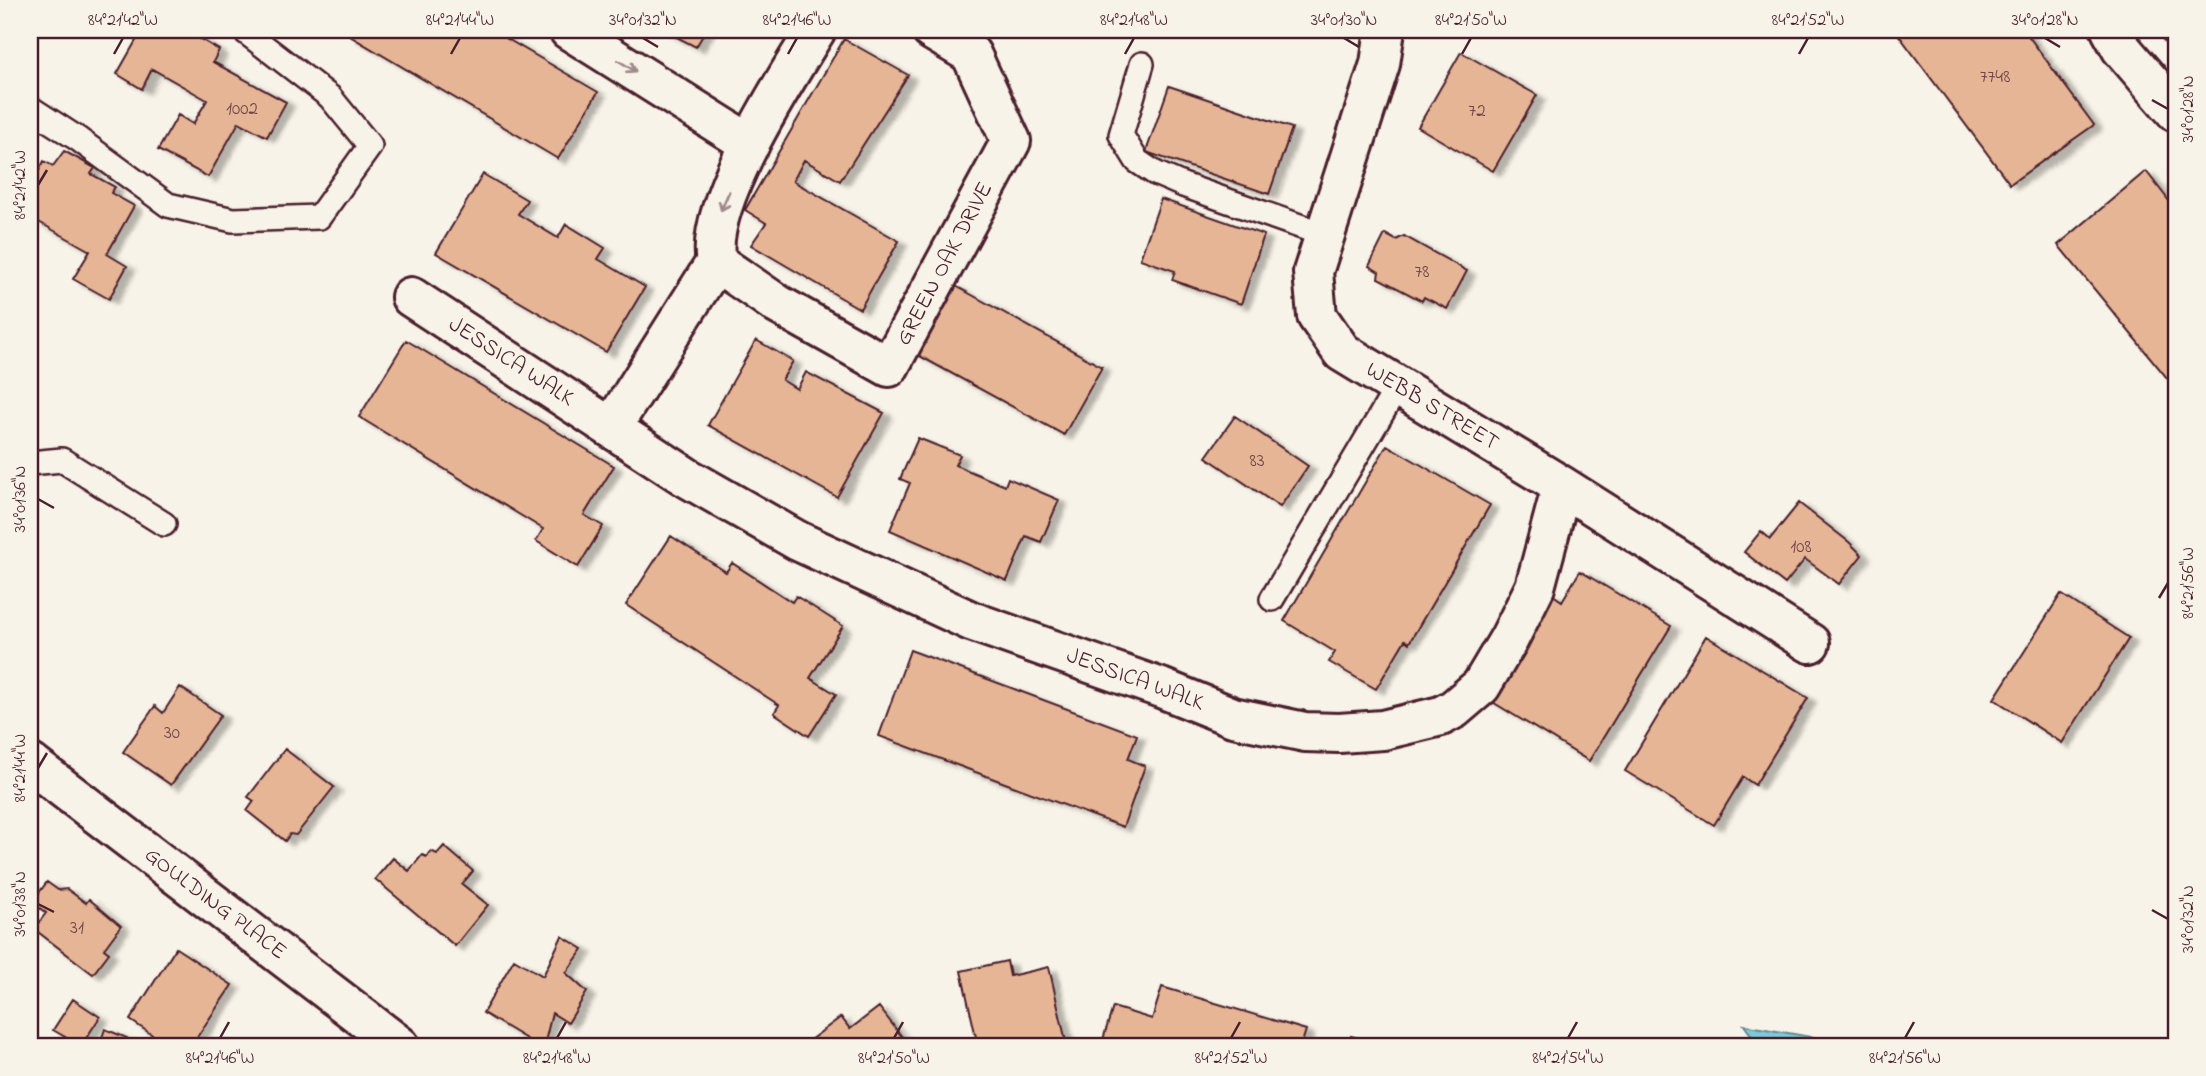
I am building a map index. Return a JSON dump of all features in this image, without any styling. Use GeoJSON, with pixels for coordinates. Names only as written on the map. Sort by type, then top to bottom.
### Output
{"type":"FeatureCollection","features":[{"type":"Feature","properties":{"kind":"street"},"geometry":{"type":"LineString","coordinates":[[569,30],[750,144]]}},
{"type":"Feature","properties":{"kind":"street"},"geometry":{"type":"LineString","coordinates":[[611,428],[716,262],[714,236],[721,210],[750,144],[816,30]]}},
{"type":"Feature","properties":{"kind":"street","name":"GREEN OAK DRIVE"},"geometry":{"type":"LineString","coordinates":[[716,262],[777,304],[890,367],[1011,141],[971,54],[931,30]]}},
{"type":"Feature","properties":{"kind":"street","name":"WEBB STREET"},"geometry":{"type":"LineString","coordinates":[[1385,30],[1380,64],[1313,272],[1317,316],[1342,352],[1562,486],[1810,643]]}},
{"type":"Feature","properties":{"kind":"street"},"geometry":{"type":"LineString","coordinates":[[2111,30],[2121,48],[2176,112]]}},
{"type":"Feature","properties":{"kind":"street","name":"JESSICA WALK"},"geometry":{"type":"LineString","coordinates":[[411,297],[686,477],[798,541],[971,621],[1161,688],[1233,717],[1306,732],[1383,730],[1441,716],[1454,709],[1481,685],[1509,639],[1535,587],[1562,486]]}},
{"type":"Feature","properties":{"kind":"street","name":"GOULDING PLACE"},"geometry":{"type":"LineString","coordinates":[[30,763],[400,1046]]}},
{"type":"Feature","properties":{"kind":"lane"},"geometry":{"type":"LineString","coordinates":[[30,108],[78,139],[168,205],[233,220],[319,216],[370,146],[330,97],[243,30]]}},
{"type":"Feature","properties":{"kind":"lane"},"geometry":{"type":"LineString","coordinates":[[1142,64],[1121,135],[1137,160],[1155,173],[1184,186],[1325,235]]}},
{"type":"Feature","properties":{"kind":"lane"},"geometry":{"type":"LineString","coordinates":[[1272,599],[1398,386]]}},
{"type":"Feature","properties":{"kind":"lane"},"geometry":{"type":"LineString","coordinates":[[30,463],[62,460],[164,524]]}},
{"type":"Feature","properties":{"kind":"water"},"geometry":{"type":"Polygon","coordinates":[[[1744,1025],[1861,1046],[1759,1046],[1744,1025]]]}},
{"type":"Feature","properties":{"kind":"building"},"geometry":{"type":"Polygon","coordinates":[[[142,30],[192,30],[190,33],[219,50],[213,62],[286,102],[267,137],[239,122],[208,177],[158,150],[178,115],[193,124],[207,100],[152,69],[142,89],[117,74],[142,30]]]}},
{"type":"Feature","properties":{"kind":"building"},"geometry":{"type":"Polygon","coordinates":[[[353,30],[492,30],[598,92],[558,159],[350,36],[353,30]]]}},
{"type":"Feature","properties":{"kind":"building"},"geometry":{"type":"Polygon","coordinates":[[[663,30],[706,30],[696,47],[663,30]]]}},
{"type":"Feature","properties":{"kind":"building"},"geometry":{"type":"Polygon","coordinates":[[[1895,30],[2024,30],[2094,125],[2010,184],[1895,30]]]}},
{"type":"Feature","properties":{"kind":"building"},"geometry":{"type":"Polygon","coordinates":[[[2176,31],[2176,57],[2163,40],[2176,31]]]}},
{"type":"Feature","properties":{"kind":"building"},"geometry":{"type":"Polygon","coordinates":[[[844,39],[908,75],[840,181],[804,160],[793,181],[899,241],[860,309],[751,245],[766,223],[745,210],[844,39]]]}},
{"type":"Feature","properties":{"kind":"building"},"geometry":{"type":"Polygon","coordinates":[[[1461,52],[1537,95],[1493,171],[1418,127],[1461,52]]]}},
{"type":"Feature","properties":{"kind":"building"},"geometry":{"type":"Polygon","coordinates":[[[1169,86],[1292,128],[1269,194],[1146,152],[1169,86]]]}},
{"type":"Feature","properties":{"kind":"building"},"geometry":{"type":"Polygon","coordinates":[[[64,151],[95,168],[91,174],[115,187],[111,193],[134,206],[107,254],[127,266],[109,299],[73,279],[90,251],[30,217],[30,187],[44,161],[53,166],[64,151]]]}},
{"type":"Feature","properties":{"kind":"building"},"geometry":{"type":"Polygon","coordinates":[[[2146,171],[2176,210],[2176,389],[2058,245],[2146,171]]]}},
{"type":"Feature","properties":{"kind":"building"},"geometry":{"type":"Polygon","coordinates":[[[483,174],[527,200],[518,214],[558,238],[566,224],[605,248],[598,259],[645,287],[606,352],[436,253],[483,174]]]}},
{"type":"Feature","properties":{"kind":"building"},"geometry":{"type":"Polygon","coordinates":[[[1161,199],[1264,235],[1241,304],[1172,280],[1175,271],[1140,259],[1161,199]]]}},
{"type":"Feature","properties":{"kind":"building"},"geometry":{"type":"Polygon","coordinates":[[[1385,234],[1396,240],[1404,236],[1467,271],[1447,309],[1424,297],[1422,301],[1378,278],[1379,272],[1369,266],[1385,234]]]}},
{"type":"Feature","properties":{"kind":"building"},"geometry":{"type":"Polygon","coordinates":[[[954,285],[1102,367],[1064,435],[916,354],[954,285]]]}},
{"type":"Feature","properties":{"kind":"building"},"geometry":{"type":"Polygon","coordinates":[[[406,340],[614,466],[584,515],[603,526],[578,567],[536,541],[543,529],[359,417],[406,340]]]}},
{"type":"Feature","properties":{"kind":"building"},"geometry":{"type":"Polygon","coordinates":[[[756,340],[793,361],[782,380],[797,389],[806,372],[884,413],[837,497],[708,425],[756,340]]]}},
{"type":"Feature","properties":{"kind":"building"},"geometry":{"type":"Polygon","coordinates":[[[1235,416],[1308,466],[1280,507],[1206,457],[1235,416]]]}},
{"type":"Feature","properties":{"kind":"building"},"geometry":{"type":"Polygon","coordinates":[[[918,438],[960,455],[955,465],[1005,486],[1008,478],[1059,500],[1041,542],[1026,536],[1007,581],[890,530],[910,483],[900,479],[918,438]]]}},
{"type":"Feature","properties":{"kind":"building"},"geometry":{"type":"Polygon","coordinates":[[[1387,445],[1490,505],[1409,643],[1405,640],[1376,689],[1329,662],[1335,652],[1284,621],[1387,445]]]}},
{"type":"Feature","properties":{"kind":"building"},"geometry":{"type":"Polygon","coordinates":[[[1799,503],[1862,555],[1839,584],[1805,559],[1785,584],[1744,552],[1761,531],[1770,539],[1799,503]]]}},
{"type":"Feature","properties":{"kind":"building"},"geometry":{"type":"Polygon","coordinates":[[[671,536],[726,572],[732,563],[792,602],[796,596],[843,626],[810,678],[836,694],[809,736],[774,713],[779,705],[626,605],[671,536]]]}},
{"type":"Feature","properties":{"kind":"building"},"geometry":{"type":"Polygon","coordinates":[[[1580,571],[1671,626],[1589,761],[1486,698],[1550,593],[1562,601],[1580,571]]]}},
{"type":"Feature","properties":{"kind":"building"},"geometry":{"type":"Polygon","coordinates":[[[2061,594],[2129,638],[2062,743],[1994,699],[2061,594]]]}},
{"type":"Feature","properties":{"kind":"building"},"geometry":{"type":"Polygon","coordinates":[[[1706,636],[1808,698],[1755,785],[1743,777],[1714,825],[1625,771],[1706,636]]]}},
{"type":"Feature","properties":{"kind":"building"},"geometry":{"type":"Polygon","coordinates":[[[910,650],[1137,735],[1128,759],[1145,766],[1123,827],[879,736],[910,650]]]}},
{"type":"Feature","properties":{"kind":"building"},"geometry":{"type":"Polygon","coordinates":[[[180,687],[221,715],[171,785],[123,752],[155,706],[163,713],[180,687]]]}},
{"type":"Feature","properties":{"kind":"building"},"geometry":{"type":"Polygon","coordinates":[[[285,749],[334,787],[296,835],[290,834],[285,841],[247,811],[254,801],[248,797],[285,749]]]}},
{"type":"Feature","properties":{"kind":"building"},"geometry":{"type":"Polygon","coordinates":[[[444,846],[473,871],[462,884],[488,905],[455,946],[375,879],[393,858],[409,871],[422,855],[427,857],[431,851],[437,854],[444,846]]]}},
{"type":"Feature","properties":{"kind":"building"},"geometry":{"type":"Polygon","coordinates":[[[47,882],[58,890],[67,889],[86,903],[89,899],[121,926],[104,949],[109,953],[93,974],[34,929],[46,913],[32,902],[47,882]]]}},
{"type":"Feature","properties":{"kind":"building"},"geometry":{"type":"Polygon","coordinates":[[[562,936],[583,949],[566,973],[587,992],[568,1023],[552,1013],[544,1046],[538,1046],[483,1013],[514,959],[543,976],[562,936]]]}},
{"type":"Feature","properties":{"kind":"building"},"geometry":{"type":"Polygon","coordinates":[[[176,948],[232,985],[191,1046],[169,1046],[130,1020],[176,948]]]}},
{"type":"Feature","properties":{"kind":"building"},"geometry":{"type":"Polygon","coordinates":[[[1007,961],[1010,976],[1049,967],[1067,1046],[978,1046],[961,971],[1007,961]]]}},
{"type":"Feature","properties":{"kind":"building"},"geometry":{"type":"Polygon","coordinates":[[[1162,987],[1306,1030],[1301,1046],[1101,1046],[1113,1007],[1152,1019],[1162,987]]]}},
{"type":"Feature","properties":{"kind":"building"},"geometry":{"type":"Polygon","coordinates":[[[73,999],[100,1017],[81,1046],[53,1030],[73,999]]]}},
{"type":"Feature","properties":{"kind":"building"},"geometry":{"type":"Polygon","coordinates":[[[879,1007],[909,1046],[802,1046],[841,1017],[850,1029],[879,1007]]]}},
{"type":"Feature","properties":{"kind":"building"},"geometry":{"type":"Polygon","coordinates":[[[105,1029],[127,1038],[124,1046],[99,1046],[105,1029]]]}},
{"type":"Feature","properties":{"kind":"building"},"geometry":{"type":"Polygon","coordinates":[[[1351,1036],[1386,1046],[1349,1046],[1351,1036]]]}}]}
